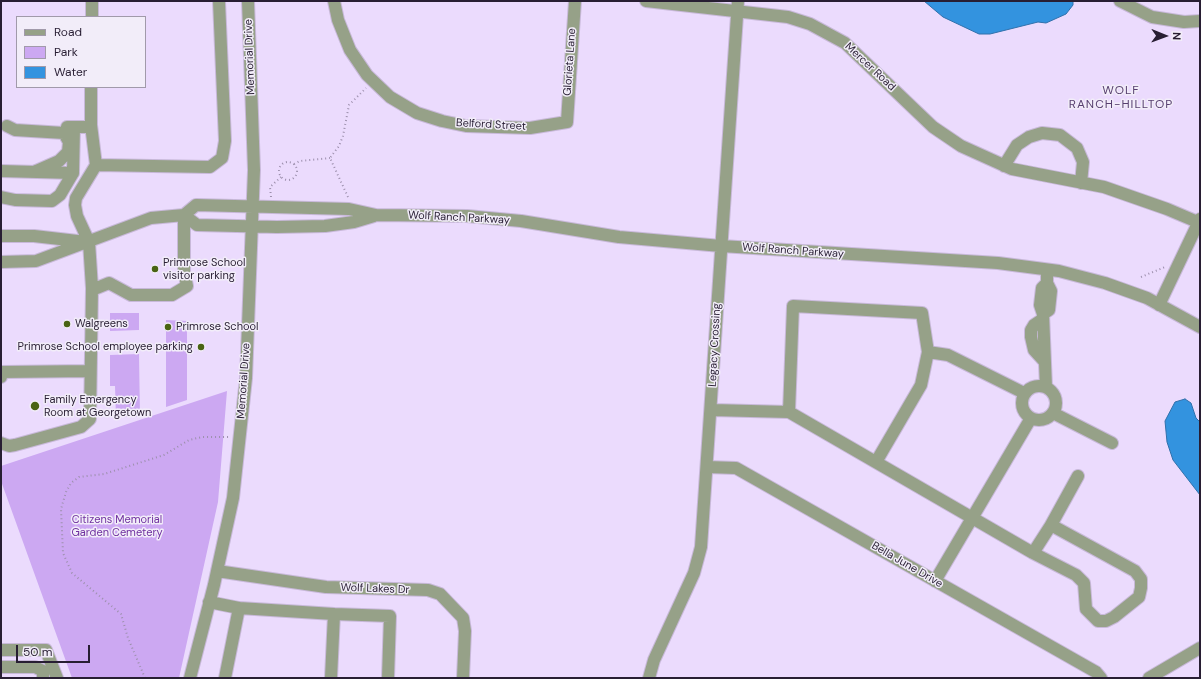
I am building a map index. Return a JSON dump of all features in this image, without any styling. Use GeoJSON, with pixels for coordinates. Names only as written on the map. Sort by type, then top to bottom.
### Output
{"type":"FeatureCollection","features":[{"type":"Feature","properties":{"kind":"street"},"geometry":{"type":"LineString","coordinates":[[92,1],[92,16]]}},
{"type":"Feature","properties":{"kind":"street"},"geometry":{"type":"LineString","coordinates":[[96,165],[210,167],[222,158],[225,141],[220,1]]}},
{"type":"Feature","properties":{"kind":"street","name":"Belford Street"},"geometry":{"type":"LineString","coordinates":[[334,1],[338,20],[350,50],[367,75],[390,97],[418,113],[442,121],[466,126],[530,128],[567,122]]}},
{"type":"Feature","properties":{"kind":"street","name":"Glorieta Lane"},"geometry":{"type":"LineString","coordinates":[[567,122],[575,1]]}},
{"type":"Feature","properties":{"kind":"street","name":"Mercer Road"},"geometry":{"type":"LineString","coordinates":[[646,1],[737,6],[788,17],[810,24],[845,43],[934,127],[961,146],[1004,166],[1104,187],[1160,206],[1200,222]]}},
{"type":"Feature","properties":{"kind":"street"},"geometry":{"type":"LineString","coordinates":[[1120,1],[1152,17],[1184,22],[1200,21]]}},
{"type":"Feature","properties":{"kind":"street","name":"Memorial Drive"},"geometry":{"type":"LineString","coordinates":[[190,678],[210,602],[233,498],[246,378],[254,170],[248,4]]}},
{"type":"Feature","properties":{"kind":"street","name":"Legacy Crossing"},"geometry":{"type":"LineString","coordinates":[[649,678],[654,660],[686,592],[696,566],[701,547],[712,410],[737,6]]}},
{"type":"Feature","properties":{"kind":"street"},"geometry":{"type":"LineString","coordinates":[[1,443],[9,446],[15,445],[81,427],[90,419],[92,290],[89,242],[77,216],[75,205],[76,198],[96,165],[92,127],[91,88]]}},
{"type":"Feature","properties":{"kind":"street"},"geometry":{"type":"LineString","coordinates":[[4,126],[92,127]]}},
{"type":"Feature","properties":{"kind":"street"},"geometry":{"type":"LineString","coordinates":[[4,126],[15,130],[64,133],[69,142],[68,152],[59,161],[34,172]]}},
{"type":"Feature","properties":{"kind":"street"},"geometry":{"type":"LineString","coordinates":[[1,198],[52,201],[60,195],[73,173],[74,127]]}},
{"type":"Feature","properties":{"kind":"street"},"geometry":{"type":"LineString","coordinates":[[1004,166],[1017,145],[1029,137],[1042,133],[1060,135],[1077,148],[1083,162],[1081,183]]}},
{"type":"Feature","properties":{"kind":"street"},"geometry":{"type":"LineString","coordinates":[[1,171],[73,173]]}},
{"type":"Feature","properties":{"kind":"street","name":"Wolf Ranch Parkway"},"geometry":{"type":"LineString","coordinates":[[1,262],[36,261],[151,218],[184,214],[196,205],[253,208],[349,209],[376,215],[467,216],[521,221],[619,237],[721,246],[998,263],[1047,270],[1105,283],[1146,298],[1200,327]]}},
{"type":"Feature","properties":{"kind":"street"},"geometry":{"type":"LineString","coordinates":[[92,290],[109,283],[131,295],[172,295],[187,286],[184,271],[184,214]]}},
{"type":"Feature","properties":{"kind":"street","name":"Wolf Ranch Parkway"},"geometry":{"type":"LineString","coordinates":[[184,214],[197,225],[252,226],[325,226],[354,222],[376,215]]}},
{"type":"Feature","properties":{"kind":"street"},"geometry":{"type":"LineString","coordinates":[[1159,305],[1200,222]]}},
{"type":"Feature","properties":{"kind":"street","name":"Wolf Ranch Parkway"},"geometry":{"type":"LineString","coordinates":[[1,236],[34,236],[89,242]]}},
{"type":"Feature","properties":{"kind":"street"},"geometry":{"type":"LineString","coordinates":[[1046,387],[1043,316],[1040,305],[1042,288],[1047,283],[1047,270]]}},
{"type":"Feature","properties":{"kind":"street"},"geometry":{"type":"LineString","coordinates":[[789,412],[793,306],[922,313],[928,352],[921,385],[876,462]]}},
{"type":"Feature","properties":{"kind":"street"},"geometry":{"type":"LineString","coordinates":[[928,352],[948,355],[1024,394]]}},
{"type":"Feature","properties":{"kind":"street"},"geometry":{"type":"LineString","coordinates":[[5,373],[90,368]]}},
{"type":"Feature","properties":{"kind":"street"},"geometry":{"type":"LineString","coordinates":[[1034,386],[1046,387],[1054,395],[1056,401],[1053,413],[1044,420],[1031,418],[1024,412],[1022,407],[1021,402],[1024,394],[1034,386]]}},
{"type":"Feature","properties":{"kind":"street"},"geometry":{"type":"LineString","coordinates":[[712,410],[789,412],[1033,553],[1076,575],[1084,583],[1086,609],[1098,621],[1106,621],[1114,617],[1138,597],[1142,588],[1141,579],[1135,571],[1050,525]]}},
{"type":"Feature","properties":{"kind":"street"},"geometry":{"type":"LineString","coordinates":[[1053,413],[1112,443]]}},
{"type":"Feature","properties":{"kind":"street"},"geometry":{"type":"LineString","coordinates":[[935,581],[1031,418]]}},
{"type":"Feature","properties":{"kind":"street","name":"Bella June Drive"},"geometry":{"type":"LineString","coordinates":[[707,467],[736,468],[1096,672],[1101,678]]}},
{"type":"Feature","properties":{"kind":"street"},"geometry":{"type":"LineString","coordinates":[[1033,553],[1078,476]]}},
{"type":"Feature","properties":{"kind":"street","name":"Wolf Lakes Dr"},"geometry":{"type":"LineString","coordinates":[[217,571],[326,587],[428,590],[440,594],[463,618],[465,631],[463,678]]}},
{"type":"Feature","properties":{"kind":"street"},"geometry":{"type":"LineString","coordinates":[[210,602],[239,608],[390,616],[388,678]]}},
{"type":"Feature","properties":{"kind":"street"},"geometry":{"type":"LineString","coordinates":[[225,678],[239,608]]}},
{"type":"Feature","properties":{"kind":"street"},"geometry":{"type":"LineString","coordinates":[[332,678],[334,614]]}},
{"type":"Feature","properties":{"kind":"street"},"geometry":{"type":"LineString","coordinates":[[1149,678],[1200,648]]}},
{"type":"Feature","properties":{"kind":"street"},"geometry":{"type":"LineString","coordinates":[[1,650],[46,650],[57,678]]}},
{"type":"Feature","properties":{"kind":"street"},"geometry":{"type":"LineString","coordinates":[[1,667],[35,667],[43,671],[43,678]]}},
{"type":"Feature","properties":{"kind":"path"},"geometry":{"type":"LineString","coordinates":[[281,177],[279,172],[281,166],[286,162],[294,164],[300,161],[330,158],[339,146],[343,136],[350,105],[366,88]]}},
{"type":"Feature","properties":{"kind":"path"},"geometry":{"type":"LineString","coordinates":[[330,158],[348,197]]}},
{"type":"Feature","properties":{"kind":"path"},"geometry":{"type":"LineString","coordinates":[[281,177],[289,180],[294,178],[297,170],[294,164]]}},
{"type":"Feature","properties":{"kind":"path"},"geometry":{"type":"LineString","coordinates":[[271,200],[270,187],[281,177]]}},
{"type":"Feature","properties":{"kind":"path"},"geometry":{"type":"LineString","coordinates":[[1141,277],[1166,267]]}},
{"type":"Feature","properties":{"kind":"path"},"geometry":{"type":"LineString","coordinates":[[145,678],[128,638],[121,614],[72,574],[63,553],[61,508],[66,492],[71,483],[79,477],[104,474],[164,455],[189,440],[202,437],[240,437]]}},
{"type":"Feature","properties":{"kind":"green space"},"geometry":{"type":"Polygon","coordinates":[[[110,313],[139,313],[139,330],[110,331],[110,313]]]}},
{"type":"Feature","properties":{"kind":"green space"},"geometry":{"type":"Polygon","coordinates":[[[166,320],[187,321],[187,400],[166,407],[166,320]]]}},
{"type":"Feature","properties":{"kind":"green space"},"geometry":{"type":"Polygon","coordinates":[[[139,354],[140,417],[116,417],[115,386],[110,386],[110,355],[139,354]]]}},
{"type":"Feature","properties":{"kind":"green space","name":"Citizens Memorial Garden Cemetery"},"geometry":{"type":"Polygon","coordinates":[[[227,391],[218,502],[179,678],[72,678],[1,481],[1,466],[227,391]]]}},
{"type":"Feature","properties":{"kind":"water"},"geometry":{"type":"Polygon","coordinates":[[[924,1],[1073,1],[1073,5],[1066,14],[1046,23],[1038,22],[990,34],[979,34],[943,17],[924,1]]]}},
{"type":"Feature","properties":{"kind":"water"},"geometry":{"type":"Polygon","coordinates":[[[1185,399],[1191,403],[1196,418],[1200,422],[1200,495],[1173,460],[1167,442],[1165,421],[1175,402],[1185,399]]]}},
{"type":"Feature","properties":{"kind":"place","name":"Primrose School visitor parking"},"geometry":{"type":"Point","coordinates":[155,269]}},
{"type":"Feature","properties":{"kind":"place","name":"Walgreens"},"geometry":{"type":"Point","coordinates":[67,324]}},
{"type":"Feature","properties":{"kind":"place","name":"Primrose School"},"geometry":{"type":"Point","coordinates":[168,327]}},
{"type":"Feature","properties":{"kind":"place","name":"Primrose School employee parking"},"geometry":{"type":"Point","coordinates":[201,347]}},
{"type":"Feature","properties":{"kind":"place","name":"Family Emergency Room at Georgetown"},"geometry":{"type":"Point","coordinates":[35,406]}},
{"type":"Feature","properties":{"kind":"district","name":"WOLF RANCH-HILLTOP"},"geometry":{"type":"Point","coordinates":[1121,98]}}]}
